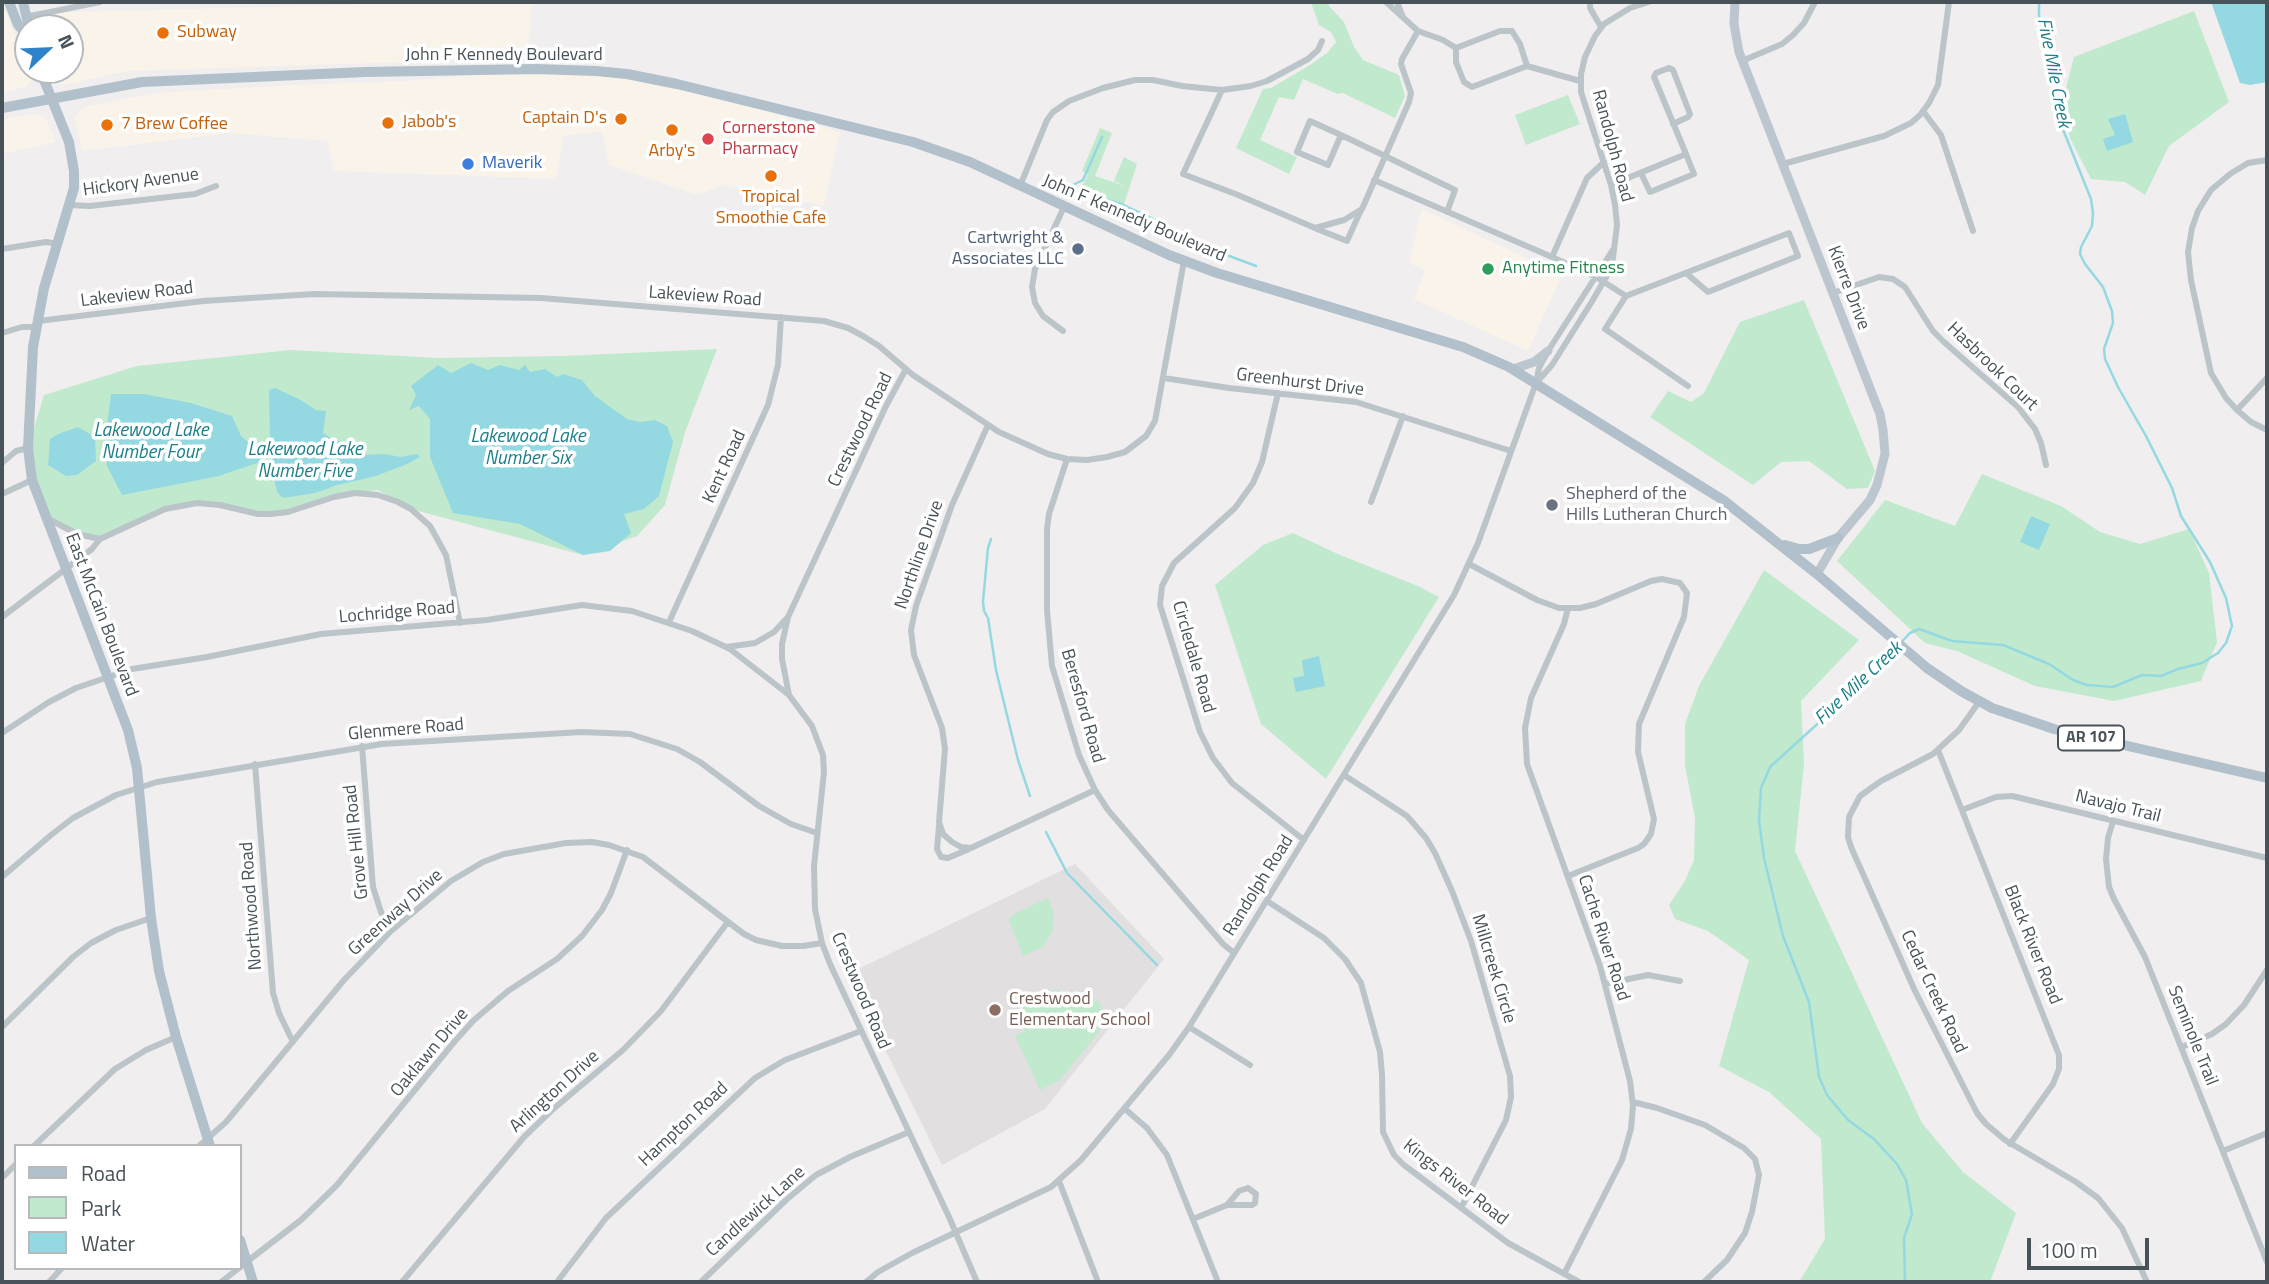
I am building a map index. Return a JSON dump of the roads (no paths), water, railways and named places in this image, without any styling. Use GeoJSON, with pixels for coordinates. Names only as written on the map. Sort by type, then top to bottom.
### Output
{"type":"FeatureCollection","features":[{"type":"Feature","properties":{"kind":"main road","name":"John F Kennedy Boulevard"},"geometry":{"type":"LineString","coordinates":[[2,108],[142,82],[536,69],[613,72],[677,84],[913,142],[970,162],[1184,261],[1463,347],[1513,369],[1709,490],[1817,574],[1927,668],[1979,702],[2054,729],[2267,778]]}},
{"type":"Feature","properties":{"kind":"main road","name":"East McCain Boulevard"},"geometry":{"type":"LineString","coordinates":[[45,84],[73,157],[74,188],[44,288],[33,347],[28,448],[32,480],[128,730],[139,788],[151,918],[159,971],[206,1143]]}},
{"type":"Feature","properties":{"kind":"main road"},"geometry":{"type":"LineString","coordinates":[[1778,543],[1796,549],[1809,549],[1838,538]]}},
{"type":"Feature","properties":{"kind":"main road"},"geometry":{"type":"LineString","coordinates":[[242,1266],[253,1282]]}},
{"type":"Feature","properties":{"kind":"street"},"geometry":{"type":"LineString","coordinates":[[42,14],[100,2]]}},
{"type":"Feature","properties":{"kind":"street"},"geometry":{"type":"LineString","coordinates":[[1386,2],[1418,31],[1456,48]]}},
{"type":"Feature","properties":{"kind":"street"},"geometry":{"type":"LineString","coordinates":[[1397,2],[1404,18]]}},
{"type":"Feature","properties":{"kind":"street"},"geometry":{"type":"LineString","coordinates":[[1590,2],[1590,8],[1601,27],[1639,3],[1649,2]]}},
{"type":"Feature","properties":{"kind":"street","name":"Kierre Drive"},"geometry":{"type":"LineString","coordinates":[[1735,2],[1735,37],[1742,61],[1880,414],[1885,448],[1883,468],[1870,500],[1838,538],[1817,574]]}},
{"type":"Feature","properties":{"kind":"street"},"geometry":{"type":"LineString","coordinates":[[1742,61],[1782,44],[1804,23],[1815,2]]}},
{"type":"Feature","properties":{"kind":"street"},"geometry":{"type":"LineString","coordinates":[[1783,164],[1897,131],[1911,123],[1923,111],[1938,85],[1949,2]]}},
{"type":"Feature","properties":{"kind":"street","name":"Randolph Road"},"geometry":{"type":"LineString","coordinates":[[1536,383],[1552,365],[1603,283],[1614,248],[1616,225],[1611,185],[1585,106],[1580,81],[1587,51],[1601,27]]}},
{"type":"Feature","properties":{"kind":"street"},"geometry":{"type":"LineString","coordinates":[[1222,90],[1183,174],[1347,241],[1409,102],[1411,93],[1401,64],[1418,31]]}},
{"type":"Feature","properties":{"kind":"street"},"geometry":{"type":"LineString","coordinates":[[1456,48],[1500,31],[1512,31],[1527,65]]}},
{"type":"Feature","properties":{"kind":"street"},"geometry":{"type":"LineString","coordinates":[[1020,186],[1047,120],[1053,112],[1069,101],[1135,80],[1222,90],[1251,86],[1267,81],[1308,59],[1318,50],[1322,41]]}},
{"type":"Feature","properties":{"kind":"street"},"geometry":{"type":"LineString","coordinates":[[1456,48],[1456,62],[1464,82],[1472,87],[1527,65],[1580,81]]}},
{"type":"Feature","properties":{"kind":"street"},"geometry":{"type":"LineString","coordinates":[[1641,173],[1650,192],[1693,174],[1654,77],[1656,73],[1670,68],[1690,114],[1674,124]]}},
{"type":"Feature","properties":{"kind":"street"},"geometry":{"type":"LineString","coordinates":[[1923,111],[1941,135],[1973,231]]}},
{"type":"Feature","properties":{"kind":"street"},"geometry":{"type":"LineString","coordinates":[[1341,135],[1328,165],[1297,152],[1310,121],[1341,135],[1455,190],[1447,212]]}},
{"type":"Feature","properties":{"kind":"street"},"geometry":{"type":"LineString","coordinates":[[1611,185],[1686,154]]}},
{"type":"Feature","properties":{"kind":"street"},"geometry":{"type":"LineString","coordinates":[[2267,160],[2248,163],[2216,185],[2198,211],[2189,242],[2191,280],[2207,362],[2226,398],[2251,422],[2267,430]]}},
{"type":"Feature","properties":{"kind":"street"},"geometry":{"type":"LineString","coordinates":[[1552,257],[1587,178],[1604,162]]}},
{"type":"Feature","properties":{"kind":"street"},"geometry":{"type":"LineString","coordinates":[[1374,180],[1596,277],[1626,296]]}},
{"type":"Feature","properties":{"kind":"street","name":"Hickory Avenue"},"geometry":{"type":"LineString","coordinates":[[69,205],[90,206],[195,194],[216,186]]}},
{"type":"Feature","properties":{"kind":"street"},"geometry":{"type":"LineString","coordinates":[[1063,331],[1038,309],[1032,282],[1035,269],[1064,207]]}},
{"type":"Feature","properties":{"kind":"street"},"geometry":{"type":"LineString","coordinates":[[1315,228],[1344,220],[1362,209]]}},
{"type":"Feature","properties":{"kind":"street"},"geometry":{"type":"LineString","coordinates":[[1686,273],[1708,292],[1798,256],[1789,233],[1626,296],[1605,329],[1688,386]]}},
{"type":"Feature","properties":{"kind":"street"},"geometry":{"type":"LineString","coordinates":[[2,249],[46,242],[58,244]]}},
{"type":"Feature","properties":{"kind":"street","name":"Randolph Road"},"geometry":{"type":"LineString","coordinates":[[866,1282],[894,1262],[1021,1202],[1059,1181],[1082,1160],[1189,1027],[1438,623],[1469,564],[1536,383],[1539,368],[1614,248]]}},
{"type":"Feature","properties":{"kind":"street","name":"Lakeview Road"},"geometry":{"type":"LineString","coordinates":[[2,333],[37,324],[203,301],[314,294],[541,299],[824,321],[848,328],[879,346],[906,369],[988,425],[1024,445],[1067,459],[1087,460],[1125,452],[1141,441],[1155,421],[1184,261]]}},
{"type":"Feature","properties":{"kind":"street","name":"Hasbrook Court"},"geometry":{"type":"LineString","coordinates":[[1833,293],[1879,277],[1893,279],[1905,287],[1933,331],[2018,407],[2035,429],[2046,465]]}},
{"type":"Feature","properties":{"kind":"street","name":"Kent Road"},"geometry":{"type":"LineString","coordinates":[[669,622],[768,405],[778,365],[781,317]]}},
{"type":"Feature","properties":{"kind":"street"},"geometry":{"type":"LineString","coordinates":[[1513,369],[1534,362],[1548,351]]}},
{"type":"Feature","properties":{"kind":"street","name":"Crestwood Road"},"geometry":{"type":"LineString","coordinates":[[906,369],[886,406],[788,617],[782,644],[782,659],[789,695],[812,726],[822,748],[824,772],[813,892],[822,943],[977,1282]]}},
{"type":"Feature","properties":{"kind":"street","name":"Greenhurst Drive"},"geometry":{"type":"LineString","coordinates":[[1164,378],[1356,402],[1511,451]]}},
{"type":"Feature","properties":{"kind":"street"},"geometry":{"type":"LineString","coordinates":[[2237,410],[2267,378]]}},
{"type":"Feature","properties":{"kind":"street","name":"Circledale Road"},"geometry":{"type":"LineString","coordinates":[[1278,393],[1262,462],[1253,483],[1235,508],[1174,563],[1162,586],[1160,606],[1200,732],[1213,758],[1233,783],[1304,840]]}},
{"type":"Feature","properties":{"kind":"street"},"geometry":{"type":"LineString","coordinates":[[1371,502],[1404,416]]}},
{"type":"Feature","properties":{"kind":"street","name":"Northline Drive"},"geometry":{"type":"LineString","coordinates":[[988,425],[952,505],[916,606],[911,630],[914,655],[942,728],[945,749],[937,849],[942,857],[948,858],[1094,790]]}},
{"type":"Feature","properties":{"kind":"street"},"geometry":{"type":"LineString","coordinates":[[2,463],[16,451],[28,448]]}},
{"type":"Feature","properties":{"kind":"street","name":"Beresford Road"},"geometry":{"type":"LineString","coordinates":[[1067,459],[1049,514],[1047,529],[1048,640],[1055,675],[1079,755],[1094,790],[1120,826],[1223,944],[1234,953]]}},
{"type":"Feature","properties":{"kind":"street"},"geometry":{"type":"LineString","coordinates":[[2,494],[32,480]]}},
{"type":"Feature","properties":{"kind":"street"},"geometry":{"type":"LineString","coordinates":[[2,617],[92,549],[100,539],[165,509],[188,503],[210,503],[246,513],[270,514],[288,512],[350,494],[378,495],[398,502],[411,509],[430,526],[446,555],[460,622]]}},
{"type":"Feature","properties":{"kind":"street"},"geometry":{"type":"LineString","coordinates":[[46,517],[77,534],[100,539]]}},
{"type":"Feature","properties":{"kind":"street"},"geometry":{"type":"LineString","coordinates":[[1469,564],[1545,603],[1568,608],[1596,604],[1662,579],[1680,583],[1687,593],[1684,617],[1639,724],[1639,757],[1654,819],[1651,834],[1638,848],[1568,876]]}},
{"type":"Feature","properties":{"kind":"street","name":"Lochridge Road"},"geometry":{"type":"LineString","coordinates":[[2,733],[49,702],[90,683],[156,664],[220,655],[321,634],[460,622],[582,605],[615,607],[669,622],[726,647],[789,695]]}},
{"type":"Feature","properties":{"kind":"street","name":"Cache River Road"},"geometry":{"type":"LineString","coordinates":[[1564,1274],[1622,1160],[1631,1129],[1633,1102],[1605,984],[1531,775],[1525,738],[1531,698],[1564,624],[1568,608]]}},
{"type":"Feature","properties":{"kind":"street","name":"Crestwood Road"},"geometry":{"type":"LineString","coordinates":[[726,647],[755,643],[775,632],[788,617]]}},
{"type":"Feature","properties":{"kind":"street","name":"Cedar Creek Road"},"geometry":{"type":"LineString","coordinates":[[1979,702],[1959,730],[1938,750],[1866,790],[1851,810],[1848,826],[1851,847],[1915,991],[1969,1099],[1986,1124],[2010,1144],[2076,1181],[2098,1198],[2123,1228],[2147,1282]]}},
{"type":"Feature","properties":{"kind":"street","name":"Glenmere Road"},"geometry":{"type":"LineString","coordinates":[[2,877],[73,818],[116,795],[157,782],[362,747],[417,741],[581,732],[630,734],[654,740],[687,754],[759,806],[791,824],[817,833]]}},
{"type":"Feature","properties":{"kind":"street","name":"Grove Hill Road"},"geometry":{"type":"LineString","coordinates":[[362,747],[373,887],[391,931]]}},
{"type":"Feature","properties":{"kind":"street","name":"Black River Road"},"geometry":{"type":"LineString","coordinates":[[1938,750],[2059,1055],[2059,1069],[2053,1084],[2010,1144]]}},
{"type":"Feature","properties":{"kind":"street","name":"Northwood Road"},"geometry":{"type":"LineString","coordinates":[[255,764],[273,993],[292,1042]]}},
{"type":"Feature","properties":{"kind":"street","name":"Millcreek Circle"},"geometry":{"type":"LineString","coordinates":[[1344,775],[1407,816],[1426,838],[1452,891],[1471,941],[1510,1076],[1511,1097],[1506,1120],[1461,1208]]}},
{"type":"Feature","properties":{"kind":"street","name":"Navajo Trail"},"geometry":{"type":"LineString","coordinates":[[1962,810],[2004,795],[2267,858]]}},
{"type":"Feature","properties":{"kind":"street","name":"Seminole Trail"},"geometry":{"type":"LineString","coordinates":[[2113,821],[2106,848],[2109,887],[2145,957],[2265,1250],[2267,1262]]}},
{"type":"Feature","properties":{"kind":"street"},"geometry":{"type":"LineString","coordinates":[[939,822],[947,838],[961,847],[971,848]]}},
{"type":"Feature","properties":{"kind":"street","name":"Greenway Drive"},"geometry":{"type":"LineString","coordinates":[[206,1143],[235,1112],[344,980],[391,931],[451,881],[483,862],[504,854],[575,842],[592,842],[627,850],[643,857],[744,934],[773,945],[803,946],[822,943]]}},
{"type":"Feature","properties":{"kind":"street","name":"Oaklawn Drive"},"geometry":{"type":"LineString","coordinates":[[242,1266],[301,1220],[337,1185],[474,1020],[508,991],[556,959],[582,936],[607,901],[627,850]]}},
{"type":"Feature","properties":{"kind":"street","name":"Kings River Road"},"geometry":{"type":"LineString","coordinates":[[1267,901],[1324,938],[1354,970],[1368,1002],[1380,1052],[1381,1120],[1384,1139],[1394,1155],[1508,1243],[1579,1282]]}},
{"type":"Feature","properties":{"kind":"street"},"geometry":{"type":"LineString","coordinates":[[2,1027],[79,952],[108,934],[151,918]]}},
{"type":"Feature","properties":{"kind":"street","name":"Arlington Drive"},"geometry":{"type":"LineString","coordinates":[[402,1282],[524,1137],[640,1034],[661,1011],[727,923]]}},
{"type":"Feature","properties":{"kind":"street"},"geometry":{"type":"LineString","coordinates":[[2182,1047],[2212,1034],[2226,1024],[2244,1005],[2267,970]]}},
{"type":"Feature","properties":{"kind":"street"},"geometry":{"type":"LineString","coordinates":[[1605,984],[1648,975],[1680,981]]}},
{"type":"Feature","properties":{"kind":"street"},"geometry":{"type":"LineString","coordinates":[[1189,1027],[1250,1065]]}},
{"type":"Feature","properties":{"kind":"street","name":"Hampton Road"},"geometry":{"type":"LineString","coordinates":[[557,1282],[615,1209],[755,1078],[785,1060],[861,1031]]}},
{"type":"Feature","properties":{"kind":"street"},"geometry":{"type":"LineString","coordinates":[[36,1144],[115,1069],[146,1050],[176,1037]]}},
{"type":"Feature","properties":{"kind":"street"},"geometry":{"type":"LineString","coordinates":[[1633,1102],[1705,1125],[1744,1148],[1755,1159],[1759,1175],[1745,1233],[1727,1260],[1704,1282]]}},
{"type":"Feature","properties":{"kind":"street"},"geometry":{"type":"LineString","coordinates":[[1125,1109],[1147,1128],[1167,1155],[1218,1282]]}},
{"type":"Feature","properties":{"kind":"street","name":"Candlewick Lane"},"geometry":{"type":"LineString","coordinates":[[701,1282],[776,1209],[816,1175],[909,1132]]}},
{"type":"Feature","properties":{"kind":"street"},"geometry":{"type":"LineString","coordinates":[[2223,1151],[2267,1133]]}},
{"type":"Feature","properties":{"kind":"street"},"geometry":{"type":"LineString","coordinates":[[1059,1181],[1098,1282]]}},
{"type":"Feature","properties":{"kind":"street"},"geometry":{"type":"LineString","coordinates":[[1193,1219],[1227,1205]]}},
{"type":"Feature","properties":{"kind":"street","name":"Oaklawn Drive"},"geometry":{"type":"LineString","coordinates":[[221,1282],[237,1270]]}},
{"type":"Feature","properties":{"kind":"water"},"geometry":{"type":"Polygon","coordinates":[[[2211,2],[2267,2],[2267,82],[2250,85],[2240,83],[2211,2]]]}},
{"type":"Feature","properties":{"kind":"water"},"geometry":{"type":"Polygon","coordinates":[[[2125,114],[2133,142],[2107,151],[2103,139],[2115,135],[2108,119],[2125,114]]]}},
{"type":"Feature","properties":{"kind":"water","name":"Lakewood Lake Number Six"},"geometry":{"type":"Polygon","coordinates":[[[471,363],[488,370],[500,365],[519,370],[525,365],[530,372],[545,369],[557,377],[563,374],[582,380],[595,396],[627,419],[640,422],[655,420],[667,426],[673,442],[659,496],[644,509],[624,514],[631,533],[610,551],[583,555],[520,524],[453,513],[430,457],[430,419],[419,406],[409,410],[416,395],[411,386],[438,365],[451,373],[471,363]]]}},
{"type":"Feature","properties":{"kind":"water","name":"Lakewood Lake Number Five"},"geometry":{"type":"Polygon","coordinates":[[[275,388],[316,410],[326,411],[323,433],[334,440],[350,444],[364,455],[401,457],[417,454],[420,457],[376,476],[315,493],[283,498],[275,484],[270,442],[269,390],[275,388]]]}},
{"type":"Feature","properties":{"kind":"water","name":"Lakewood Lake Number Four"},"geometry":{"type":"Polygon","coordinates":[[[111,394],[144,394],[191,403],[232,416],[241,436],[260,452],[260,462],[219,476],[122,495],[107,466],[105,441],[111,394]]]}},
{"type":"Feature","properties":{"kind":"water"},"geometry":{"type":"Polygon","coordinates":[[[78,427],[95,437],[96,461],[77,475],[66,476],[48,465],[50,439],[78,427]]]}},
{"type":"Feature","properties":{"kind":"water"},"geometry":{"type":"Polygon","coordinates":[[[2031,516],[2050,524],[2039,550],[2020,542],[2031,516]]]}},
{"type":"Feature","properties":{"kind":"water"},"geometry":{"type":"Polygon","coordinates":[[[1319,656],[1325,686],[1296,692],[1293,678],[1304,676],[1302,660],[1319,656]]]}},
{"type":"Feature","properties":{"kind":"waterway","name":"Five Mile Creek"},"geometry":{"type":"LineString","coordinates":[[1905,1282],[1904,1238],[1912,1214],[1906,1180],[1897,1164],[1874,1139],[1848,1120],[1827,1095],[1819,1077],[1809,1002],[1783,936],[1764,858],[1759,820],[1761,788],[1770,767],[1868,678],[1910,633],[1919,629],[1952,641],[2003,645],[2049,664],[2073,680],[2087,685],[2113,687],[2142,675],[2161,676],[2202,663],[2218,653],[2226,643],[2232,626],[2226,598],[2210,562],[2181,516],[2172,488],[2105,359],[2104,349],[2113,323],[2112,311],[2103,287],[2080,254],[2092,226],[2091,199],[2060,122],[2039,16],[2039,2]]}},
{"type":"Feature","properties":{"kind":"waterway"},"geometry":{"type":"LineString","coordinates":[[1069,187],[1083,180],[1102,137]]}},
{"type":"Feature","properties":{"kind":"waterway"},"geometry":{"type":"LineString","coordinates":[[1070,188],[1121,204],[1174,229],[1192,242],[1256,266]]}},
{"type":"Feature","properties":{"kind":"waterway"},"geometry":{"type":"LineString","coordinates":[[991,539],[988,548],[984,611],[988,618],[996,670],[1018,760],[1030,796]]}},
{"type":"Feature","properties":{"kind":"waterway"},"geometry":{"type":"LineString","coordinates":[[1046,832],[1067,873],[1157,965]]}},
{"type":"Feature","properties":{"kind":"place","name":"Subway"},"geometry":{"type":"Point","coordinates":[163,33]}},
{"type":"Feature","properties":{"kind":"place","name":"Captain D's"},"geometry":{"type":"Point","coordinates":[621,119]}},
{"type":"Feature","properties":{"kind":"place","name":"Jabob's"},"geometry":{"type":"Point","coordinates":[388,123]}},
{"type":"Feature","properties":{"kind":"place","name":"7 Brew Coffee"},"geometry":{"type":"Point","coordinates":[107,125]}},
{"type":"Feature","properties":{"kind":"place","name":"Arby's"},"geometry":{"type":"Point","coordinates":[672,130]}},
{"type":"Feature","properties":{"kind":"place","name":"Cornerstone Pharmacy"},"geometry":{"type":"Point","coordinates":[708,139]}},
{"type":"Feature","properties":{"kind":"place","name":"Maverik"},"geometry":{"type":"Point","coordinates":[468,164]}},
{"type":"Feature","properties":{"kind":"place","name":"Tropical Smoothie Cafe"},"geometry":{"type":"Point","coordinates":[771,176]}},
{"type":"Feature","properties":{"kind":"place","name":"Cartwright & Associates LLC"},"geometry":{"type":"Point","coordinates":[1078,249]}},
{"type":"Feature","properties":{"kind":"place","name":"Anytime Fitness"},"geometry":{"type":"Point","coordinates":[1488,269]}},
{"type":"Feature","properties":{"kind":"place","name":"Shepherd of the Hills Lutheran Church"},"geometry":{"type":"Point","coordinates":[1552,505]}},
{"type":"Feature","properties":{"kind":"place","name":"Crestwood Elementary School"},"geometry":{"type":"Point","coordinates":[995,1010]}}]}
